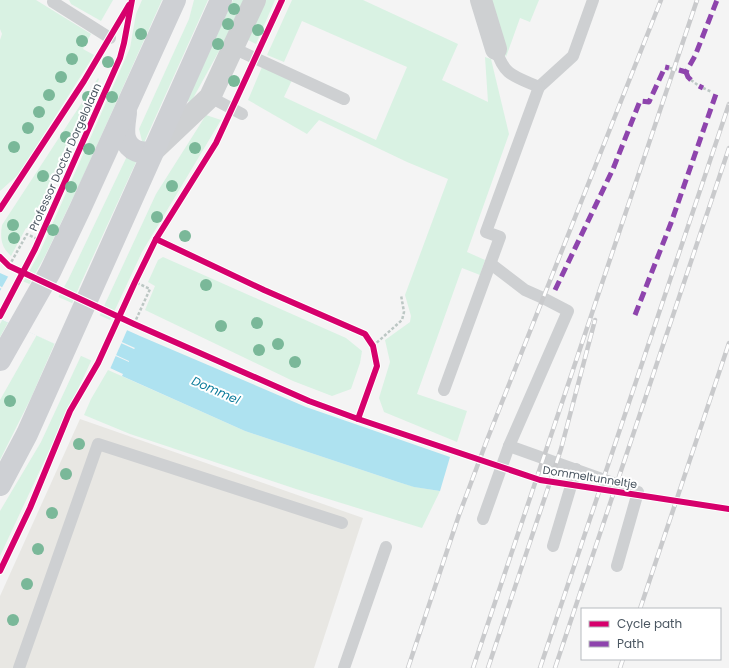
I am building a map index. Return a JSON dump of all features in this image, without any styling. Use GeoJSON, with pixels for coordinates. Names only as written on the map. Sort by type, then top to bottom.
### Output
{"type":"FeatureCollection","features":[{"type":"Feature","properties":{"kind":"main road"},"geometry":{"type":"LineString","coordinates":[[0,360],[50,272],[175,0]]}},
{"type":"Feature","properties":{"kind":"main road"},"geometry":{"type":"LineString","coordinates":[[0,485],[27,434],[64,348],[221,0]]}},
{"type":"Feature","properties":{"kind":"main road"},"geometry":{"type":"LineString","coordinates":[[127,107],[125,138],[128,144],[133,150],[141,153],[146,154],[153,151]]}},
{"type":"Feature","properties":{"kind":"street"},"geometry":{"type":"LineString","coordinates":[[153,151],[210,97],[255,0]]}},
{"type":"Feature","properties":{"kind":"street"},"geometry":{"type":"LineString","coordinates":[[481,0],[496,49]]}},
{"type":"Feature","properties":{"kind":"lane"},"geometry":{"type":"LineString","coordinates":[[444,390],[500,237],[486,232],[539,87],[572,56],[593,0]]}},
{"type":"Feature","properties":{"kind":"lane"},"geometry":{"type":"LineString","coordinates":[[53,1],[110,38]]}},
{"type":"Feature","properties":{"kind":"lane"},"geometry":{"type":"LineString","coordinates":[[233,48],[344,98]]}},
{"type":"Feature","properties":{"kind":"lane"},"geometry":{"type":"LineString","coordinates":[[496,49],[503,67],[509,73],[539,87]]}},
{"type":"Feature","properties":{"kind":"lane"},"geometry":{"type":"LineString","coordinates":[[210,97],[242,114]]}},
{"type":"Feature","properties":{"kind":"lane"},"geometry":{"type":"LineString","coordinates":[[483,519],[509,446],[568,312],[525,290],[490,264]]}},
{"type":"Feature","properties":{"kind":"lane"},"geometry":{"type":"LineString","coordinates":[[19,668],[98,444],[342,522]]}},
{"type":"Feature","properties":{"kind":"lane"},"geometry":{"type":"LineString","coordinates":[[509,446],[638,492],[617,566]]}},
{"type":"Feature","properties":{"kind":"lane"},"geometry":{"type":"LineString","coordinates":[[553,546],[576,470]]}},
{"type":"Feature","properties":{"kind":"lane"},"geometry":{"type":"LineString","coordinates":[[344,668],[386,547]]}},
{"type":"Feature","properties":{"kind":"path"},"geometry":{"type":"LineString","coordinates":[[669,68],[679,70]]}},
{"type":"Feature","properties":{"kind":"path"},"geometry":{"type":"LineString","coordinates":[[691,80],[699,86]]}},
{"type":"Feature","properties":{"kind":"path"},"geometry":{"type":"LineString","coordinates":[[703,88],[712,92]]}},
{"type":"Feature","properties":{"kind":"path"},"geometry":{"type":"LineString","coordinates":[[16,269],[6,264],[28,234],[40,239]]}},
{"type":"Feature","properties":{"kind":"path"},"geometry":{"type":"LineString","coordinates":[[134,324],[150,289],[133,285],[138,275]]}},
{"type":"Feature","properties":{"kind":"path"},"geometry":{"type":"LineString","coordinates":[[369,340],[374,349],[402,320],[404,312],[401,295]]}},
{"type":"Feature","properties":{"kind":"path"},"geometry":{"type":"LineString","coordinates":[[127,320],[141,327]]}},
{"type":"Feature","properties":{"kind":"shaded area"},"geometry":{"type":"Polygon","coordinates":[[[80,419],[363,518],[314,668],[0,668],[0,596],[80,419]]]}},
{"type":"Feature","properties":{"kind":"green space"},"geometry":{"type":"Polygon","coordinates":[[[0,0],[36,0],[91,34],[83,49],[94,55],[19,174],[0,191],[0,40],[2,34],[0,29],[0,0]]]}},
{"type":"Feature","properties":{"kind":"green space"},"geometry":{"type":"Polygon","coordinates":[[[69,0],[113,0],[101,21],[71,4],[69,0]]]}},
{"type":"Feature","properties":{"kind":"green space"},"geometry":{"type":"Polygon","coordinates":[[[142,0],[162,0],[80,183],[45,256],[0,337],[0,324],[40,252],[130,48],[136,14],[142,0]]]}},
{"type":"Feature","properties":{"kind":"green space"},"geometry":{"type":"Polygon","coordinates":[[[194,0],[208,0],[143,145],[139,129],[189,19],[194,0]]]}},
{"type":"Feature","properties":{"kind":"green space"},"geometry":{"type":"Polygon","coordinates":[[[233,0],[247,0],[191,102],[187,101],[233,0]]]}},
{"type":"Feature","properties":{"kind":"green space"},"geometry":{"type":"Polygon","coordinates":[[[263,0],[275,0],[256,44],[246,39],[263,0]]]}},
{"type":"Feature","properties":{"kind":"green space"},"geometry":{"type":"Polygon","coordinates":[[[292,0],[363,0],[458,44],[442,80],[488,102],[485,57],[491,59],[509,134],[467,252],[485,260],[480,275],[462,268],[417,394],[467,411],[457,442],[384,412],[379,398],[390,362],[385,340],[410,322],[411,316],[405,295],[448,179],[407,162],[319,120],[307,134],[248,100],[262,67],[292,80],[284,97],[376,140],[407,67],[302,21],[284,62],[267,55],[292,0]]]}},
{"type":"Feature","properties":{"kind":"green space"},"geometry":{"type":"Polygon","coordinates":[[[485,0],[539,0],[530,22],[520,18],[506,57],[485,0]]]}},
{"type":"Feature","properties":{"kind":"green space"},"geometry":{"type":"Polygon","coordinates":[[[98,78],[99,79],[32,230],[26,228],[11,256],[3,246],[1,234],[2,225],[98,78]]]}},
{"type":"Feature","properties":{"kind":"green space"},"geometry":{"type":"Polygon","coordinates":[[[206,115],[221,120],[142,252],[0,556],[0,511],[41,442],[156,194],[206,115]]]}},
{"type":"Feature","properties":{"kind":"green space"},"geometry":{"type":"Polygon","coordinates":[[[129,152],[137,160],[80,285],[31,398],[0,460],[0,400],[68,280],[129,152]]]}},
{"type":"Feature","properties":{"kind":"green space"},"geometry":{"type":"Polygon","coordinates":[[[163,257],[346,338],[362,351],[360,363],[351,389],[332,396],[293,381],[145,310],[155,286],[148,282],[158,260],[163,257]]]}},
{"type":"Feature","properties":{"kind":"green space"},"geometry":{"type":"Polygon","coordinates":[[[108,370],[245,431],[398,482],[415,487],[440,491],[422,528],[296,489],[130,434],[84,415],[91,399],[108,370]]]}},
{"type":"Feature","properties":{"kind":"water","name":"Dommel"},"geometry":{"type":"Polygon","coordinates":[[[0,273],[140,336],[306,407],[450,457],[440,491],[414,487],[245,431],[0,319],[0,304],[129,362],[0,302],[0,288],[134,349],[135,348],[3,288],[0,286],[0,273]]]}},
{"type":"Feature","properties":{"kind":"pier"},"geometry":{"type":"Polygon","coordinates":[[[9,275],[128,328],[110,369],[0,319],[0,291],[9,275]]]}},
{"type":"Feature","properties":{"kind":"railway"},"geometry":{"type":"LineString","coordinates":[[408,668],[459,515],[487,440],[661,0]]}},
{"type":"Feature","properties":{"kind":"railway"},"geometry":{"type":"LineString","coordinates":[[473,668],[697,0]]}},
{"type":"Feature","properties":{"kind":"railway"},"geometry":{"type":"LineString","coordinates":[[540,668],[729,104]]}},
{"type":"Feature","properties":{"kind":"railway"},"geometry":{"type":"LineString","coordinates":[[555,668],[729,148]]}},
{"type":"Feature","properties":{"kind":"railway"},"geometry":{"type":"LineString","coordinates":[[488,668],[561,449],[595,320]]}},
{"type":"Feature","properties":{"kind":"railway"},"geometry":{"type":"LineString","coordinates":[[640,608],[729,343]]}},
{"type":"Feature","properties":{"kind":"railway"},"geometry":{"type":"LineString","coordinates":[[620,668],[623,660]]}},
{"type":"Feature","properties":{"kind":"marked path"},"geometry":{"type":"LineString","coordinates":[[679,70],[686,72],[695,56],[717,0]]}},
{"type":"Feature","properties":{"kind":"marked path"},"geometry":{"type":"LineString","coordinates":[[555,290],[613,169],[640,101],[649,102],[665,67],[669,68]]}},
{"type":"Feature","properties":{"kind":"marked path"},"geometry":{"type":"LineString","coordinates":[[686,72],[691,80]]}},
{"type":"Feature","properties":{"kind":"marked path"},"geometry":{"type":"LineString","coordinates":[[699,86],[703,88]]}},
{"type":"Feature","properties":{"kind":"marked path"},"geometry":{"type":"LineString","coordinates":[[635,315],[671,223],[716,94],[712,92]]}},
{"type":"Feature","properties":{"kind":"cycle path","name":"Professor Doctor Dorgelolaan"},"geometry":{"type":"LineString","coordinates":[[0,316],[35,249],[120,58],[132,0]]}},
{"type":"Feature","properties":{"kind":"cycle path"},"geometry":{"type":"LineString","coordinates":[[0,571],[30,508],[70,411],[98,363],[156,239],[216,143],[282,0]]}},
{"type":"Feature","properties":{"kind":"cycle path","name":"Professor Doctor Dorgelolaan"},"geometry":{"type":"LineString","coordinates":[[0,209],[84,81],[129,5]]}},
{"type":"Feature","properties":{"kind":"cycle path"},"geometry":{"type":"LineString","coordinates":[[156,239],[264,290],[365,334],[373,346],[377,366],[358,419]]}},
{"type":"Feature","properties":{"kind":"cycle path","name":"Dommeltunneltje"},"geometry":{"type":"LineString","coordinates":[[0,257],[9,266],[134,324],[309,401],[358,419],[540,480],[729,509]]}}]}
